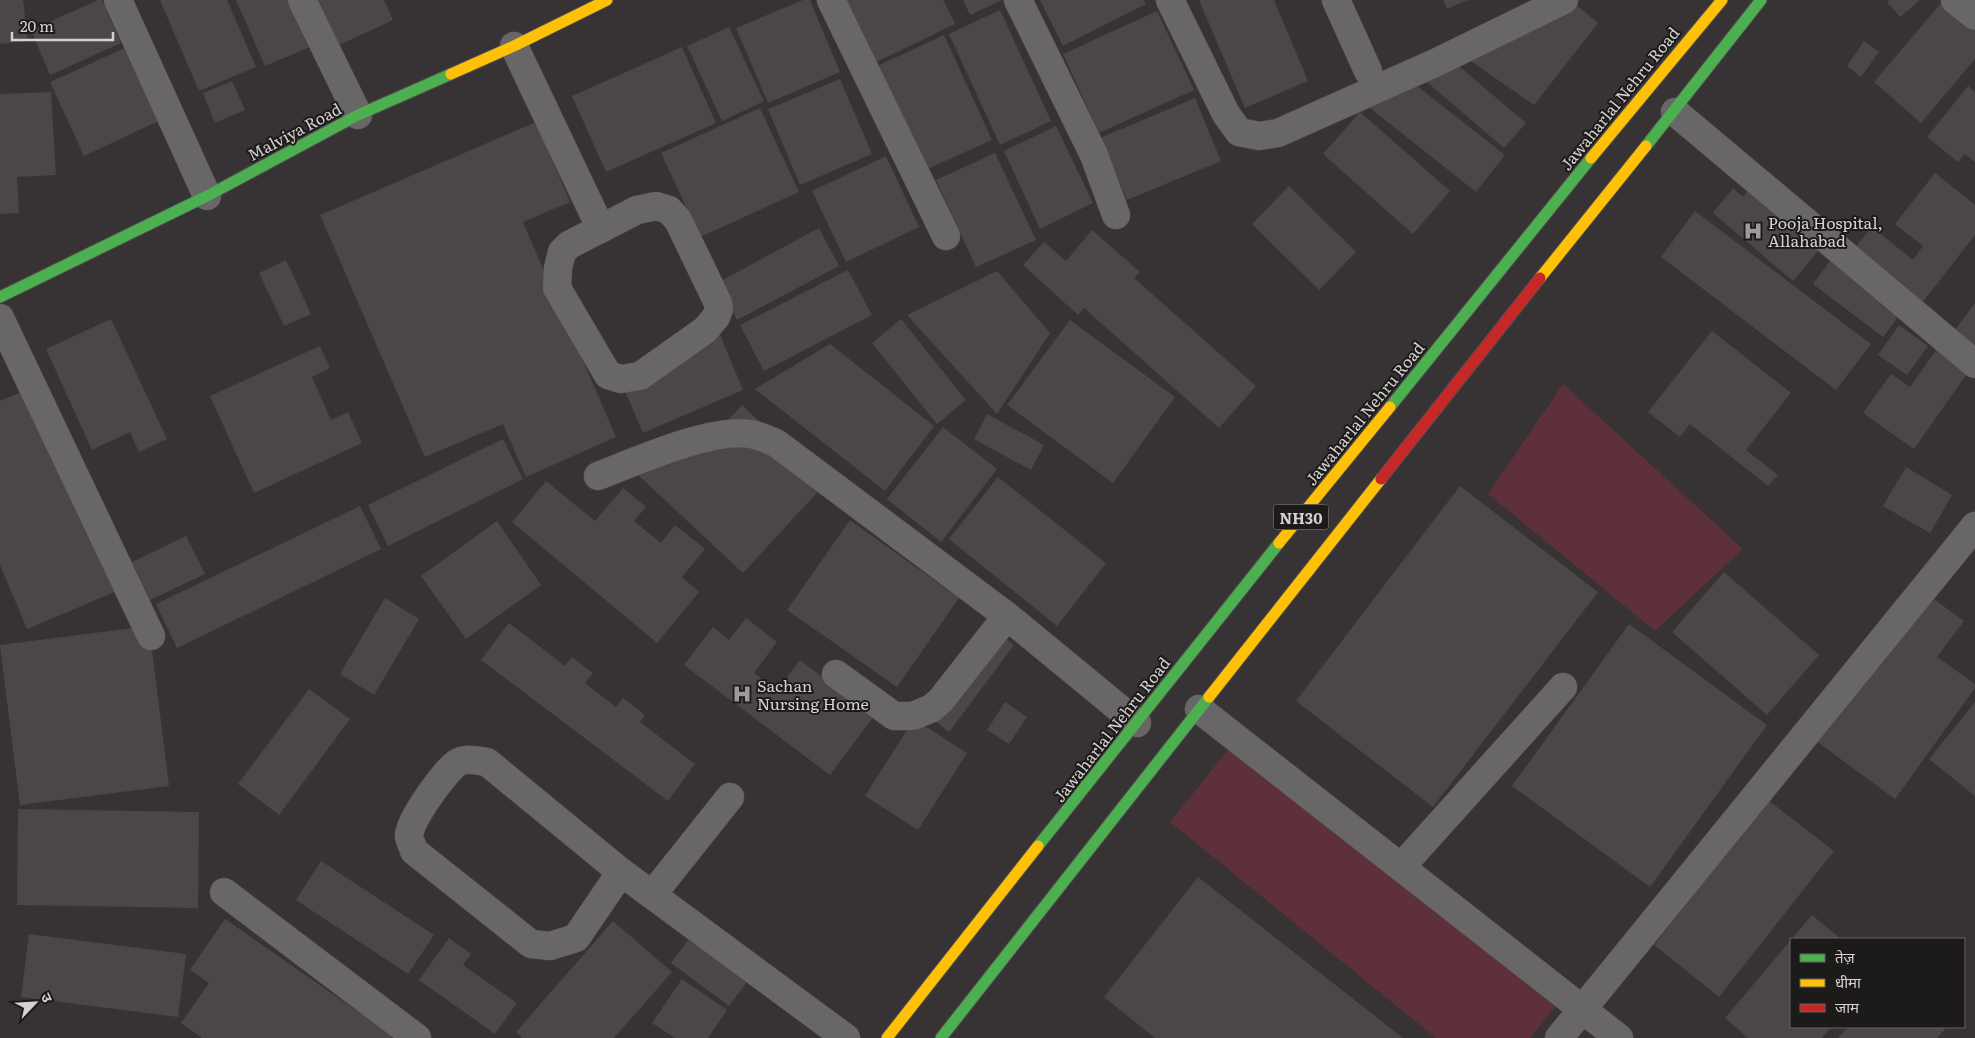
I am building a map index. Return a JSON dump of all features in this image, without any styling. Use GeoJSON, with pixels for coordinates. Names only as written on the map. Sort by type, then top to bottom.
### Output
{"type":"FeatureCollection","features":[{"type":"Feature","properties":{"kind":"main road","name":"Jawaharlal Nehru Road"},"geometry":{"type":"LineString","coordinates":[[887,1038],[1137,723],[1640,98],[1722,0]]}},
{"type":"Feature","properties":{"kind":"main road","name":"NH30"},"geometry":{"type":"LineString","coordinates":[[942,1038],[1199,709],[1507,319],[1675,112],[1761,0]]}},
{"type":"Feature","properties":{"kind":"main road","name":"Malviya Road"},"geometry":{"type":"LineString","coordinates":[[0,297],[207,196],[358,115],[514,46],[590,4]]}},
{"type":"Feature","properties":{"kind":"street"},"geometry":{"type":"LineString","coordinates":[[118,0],[207,196]]}},
{"type":"Feature","properties":{"kind":"street"},"geometry":{"type":"LineString","coordinates":[[302,0],[358,115]]}},
{"type":"Feature","properties":{"kind":"street"},"geometry":{"type":"LineString","coordinates":[[831,0],[946,236]]}},
{"type":"Feature","properties":{"kind":"street"},"geometry":{"type":"LineString","coordinates":[[1018,0],[1094,155],[1116,215]]}},
{"type":"Feature","properties":{"kind":"street"},"geometry":{"type":"LineString","coordinates":[[1170,0],[1226,114],[1239,132],[1259,136],[1278,133],[1435,64],[1564,0]]}},
{"type":"Feature","properties":{"kind":"street"},"geometry":{"type":"LineString","coordinates":[[1336,0],[1368,71]]}},
{"type":"Feature","properties":{"kind":"street"},"geometry":{"type":"LineString","coordinates":[[1955,0],[1975,16]]}},
{"type":"Feature","properties":{"kind":"street"},"geometry":{"type":"LineString","coordinates":[[514,46],[601,229]]}},
{"type":"Feature","properties":{"kind":"street"},"geometry":{"type":"LineString","coordinates":[[1675,112],[1975,364]]}},
{"type":"Feature","properties":{"kind":"street"},"geometry":{"type":"LineString","coordinates":[[656,206],[670,210],[678,220],[718,303],[719,309],[716,317],[705,330],[640,376],[621,380],[608,375],[557,288],[558,268],[562,252],[569,245],[601,229],[637,210],[656,206]]}},
{"type":"Feature","properties":{"kind":"street"},"geometry":{"type":"LineString","coordinates":[[0,318],[151,636]]}},
{"type":"Feature","properties":{"kind":"street"},"geometry":{"type":"LineString","coordinates":[[598,476],[715,435],[751,434],[776,443],[1007,616],[1137,723]]}},
{"type":"Feature","properties":{"kind":"street"},"geometry":{"type":"LineString","coordinates":[[1559,1038],[1975,526]]}},
{"type":"Feature","properties":{"kind":"street"},"geometry":{"type":"LineString","coordinates":[[836,674],[894,716],[913,716],[932,708],[941,700],[1007,616]]}},
{"type":"Feature","properties":{"kind":"street"},"geometry":{"type":"LineString","coordinates":[[1401,867],[1563,687]]}},
{"type":"Feature","properties":{"kind":"street"},"geometry":{"type":"LineString","coordinates":[[1199,709],[1620,1038]]}},
{"type":"Feature","properties":{"kind":"street"},"geometry":{"type":"LineString","coordinates":[[621,872],[576,938],[550,946],[531,944],[414,850],[409,836],[411,825],[442,776],[458,762],[473,760],[487,762],[621,872],[846,1038]]}},
{"type":"Feature","properties":{"kind":"street"},"geometry":{"type":"LineString","coordinates":[[652,895],[730,797]]}},
{"type":"Feature","properties":{"kind":"street"},"geometry":{"type":"LineString","coordinates":[[224,892],[417,1038]]}},
{"type":"Feature","properties":{"kind":"shaded area"},"geometry":{"type":"Polygon","coordinates":[[[1563,384],[1743,549],[1655,631],[1488,494],[1563,384]]]}},
{"type":"Feature","properties":{"kind":"shaded area"},"geometry":{"type":"Polygon","coordinates":[[[1236,740],[1559,1002],[1530,1038],[1436,1038],[1170,822],[1236,740]]]}},
{"type":"Feature","properties":{"kind":"building"},"geometry":{"type":"Polygon","coordinates":[[[0,0],[23,0],[28,41],[0,44],[0,0]]]}},
{"type":"Feature","properties":{"kind":"building"},"geometry":{"type":"Polygon","coordinates":[[[98,0],[102,0],[121,43],[50,75],[31,30],[98,0]]]}},
{"type":"Feature","properties":{"kind":"building"},"geometry":{"type":"Polygon","coordinates":[[[160,0],[227,0],[256,67],[199,91],[160,0]]]}},
{"type":"Feature","properties":{"kind":"building"},"geometry":{"type":"Polygon","coordinates":[[[236,0],[290,0],[310,47],[265,66],[236,0]]]}},
{"type":"Feature","properties":{"kind":"building"},"geometry":{"type":"Polygon","coordinates":[[[311,0],[384,0],[393,20],[333,48],[311,0]]]}},
{"type":"Feature","properties":{"kind":"building"},"geometry":{"type":"Polygon","coordinates":[[[803,0],[810,0],[840,72],[768,103],[736,28],[803,0]]]}},
{"type":"Feature","properties":{"kind":"building"},"geometry":{"type":"Polygon","coordinates":[[[842,0],[943,0],[955,24],[872,64],[842,0]]]}},
{"type":"Feature","properties":{"kind":"building"},"geometry":{"type":"Polygon","coordinates":[[[963,0],[1002,0],[970,15],[963,0]]]}},
{"type":"Feature","properties":{"kind":"building"},"geometry":{"type":"Polygon","coordinates":[[[1040,0],[1144,0],[1146,4],[1063,46],[1040,0]]]}},
{"type":"Feature","properties":{"kind":"building"},"geometry":{"type":"Polygon","coordinates":[[[1199,0],[1274,0],[1308,81],[1245,108],[1199,0]]]}},
{"type":"Feature","properties":{"kind":"building"},"geometry":{"type":"Polygon","coordinates":[[[1443,0],[1468,0],[1447,9],[1443,0]]]}},
{"type":"Feature","properties":{"kind":"building"},"geometry":{"type":"Polygon","coordinates":[[[1570,0],[1598,23],[1534,105],[1448,45],[1570,0]]]}},
{"type":"Feature","properties":{"kind":"building"},"geometry":{"type":"Polygon","coordinates":[[[1889,0],[1920,0],[1900,17],[1887,2],[1889,0]]]}},
{"type":"Feature","properties":{"kind":"building"},"geometry":{"type":"Polygon","coordinates":[[[1941,3],[1975,31],[1975,59],[1921,123],[1874,82],[1941,3]]]}},
{"type":"Feature","properties":{"kind":"building"},"geometry":{"type":"Polygon","coordinates":[[[1000,10],[1051,121],[1000,145],[949,34],[1000,10]]]}},
{"type":"Feature","properties":{"kind":"building"},"geometry":{"type":"Polygon","coordinates":[[[1157,11],[1194,90],[1099,133],[1063,54],[1157,11]]]}},
{"type":"Feature","properties":{"kind":"building"},"geometry":{"type":"Polygon","coordinates":[[[729,27],[764,101],[722,121],[687,46],[729,27]]]}},
{"type":"Feature","properties":{"kind":"building"},"geometry":{"type":"Polygon","coordinates":[[[944,35],[992,140],[921,172],[873,68],[944,35]]]}},
{"type":"Feature","properties":{"kind":"building"},"geometry":{"type":"Polygon","coordinates":[[[1864,41],[1879,52],[1861,77],[1847,66],[1864,41]]]}},
{"type":"Feature","properties":{"kind":"building"},"geometry":{"type":"Polygon","coordinates":[[[1435,46],[1526,123],[1504,148],[1414,71],[1435,46]]]}},
{"type":"Feature","properties":{"kind":"building"},"geometry":{"type":"Polygon","coordinates":[[[127,47],[161,120],[84,156],[50,82],[127,47]]]}},
{"type":"Feature","properties":{"kind":"building"},"geometry":{"type":"Polygon","coordinates":[[[682,47],[716,123],[606,172],[572,96],[682,47]]]}},
{"type":"Feature","properties":{"kind":"building"},"geometry":{"type":"Polygon","coordinates":[[[1399,72],[1505,155],[1476,192],[1370,108],[1399,72]]]}},
{"type":"Feature","properties":{"kind":"building"},"geometry":{"type":"Polygon","coordinates":[[[840,79],[872,154],[800,185],[768,109],[840,79]]]}},
{"type":"Feature","properties":{"kind":"building"},"geometry":{"type":"Polygon","coordinates":[[[232,81],[245,110],[215,123],[203,93],[232,81]]]}},
{"type":"Feature","properties":{"kind":"building"},"geometry":{"type":"Polygon","coordinates":[[[1968,86],[1975,92],[1975,162],[1965,154],[1958,162],[1927,137],[1968,86]]]}},
{"type":"Feature","properties":{"kind":"building"},"geometry":{"type":"Polygon","coordinates":[[[51,92],[56,175],[17,177],[19,213],[0,214],[0,94],[51,92]]]}},
{"type":"Feature","properties":{"kind":"building"},"geometry":{"type":"Polygon","coordinates":[[[1195,98],[1221,161],[1127,200],[1100,138],[1195,98]]]}},
{"type":"Feature","properties":{"kind":"building"},"geometry":{"type":"Polygon","coordinates":[[[760,108],[799,192],[700,237],[661,153],[760,108]]]}},
{"type":"Feature","properties":{"kind":"building"},"geometry":{"type":"Polygon","coordinates":[[[1360,112],[1450,191],[1413,234],[1323,154],[1360,112]]]}},
{"type":"Feature","properties":{"kind":"building"},"geometry":{"type":"Polygon","coordinates":[[[536,122],[570,202],[523,222],[616,437],[526,477],[503,424],[425,457],[320,215],[536,122]]]}},
{"type":"Feature","properties":{"kind":"building"},"geometry":{"type":"Polygon","coordinates":[[[1056,126],[1093,203],[1040,229],[1004,151],[1056,126]]]}},
{"type":"Feature","properties":{"kind":"building"},"geometry":{"type":"Polygon","coordinates":[[[995,153],[1036,240],[976,267],[936,180],[995,153]]]}},
{"type":"Feature","properties":{"kind":"building"},"geometry":{"type":"Polygon","coordinates":[[[886,156],[919,227],[846,262],[812,191],[886,156]]]}},
{"type":"Feature","properties":{"kind":"building"},"geometry":{"type":"Polygon","coordinates":[[[1935,173],[1975,205],[1975,235],[1922,303],[1854,249],[1872,227],[1913,260],[1923,246],[1895,224],[1935,173]]]}},
{"type":"Feature","properties":{"kind":"building"},"geometry":{"type":"Polygon","coordinates":[[[1753,184],[1824,244],[1793,281],[1713,213],[1733,188],[1743,197],[1753,184]]]}},
{"type":"Feature","properties":{"kind":"building"},"geometry":{"type":"Polygon","coordinates":[[[1289,186],[1356,252],[1319,290],[1252,224],[1289,186]]]}},
{"type":"Feature","properties":{"kind":"building"},"geometry":{"type":"Polygon","coordinates":[[[1695,211],[1871,344],[1836,390],[1661,257],[1695,211]]]}},
{"type":"Feature","properties":{"kind":"building"},"geometry":{"type":"Polygon","coordinates":[[[819,228],[839,266],[737,320],[717,283],[819,228]]]}},
{"type":"Feature","properties":{"kind":"building"},"geometry":{"type":"Polygon","coordinates":[[[1092,230],[1140,272],[1134,278],[1256,386],[1219,428],[1084,308],[1078,315],[1023,265],[1044,242],[1066,261],[1092,230]]]}},
{"type":"Feature","properties":{"kind":"building"},"geometry":{"type":"Polygon","coordinates":[[[1836,253],[1907,305],[1883,337],[1813,284],[1836,253]]]}},
{"type":"Feature","properties":{"kind":"building"},"geometry":{"type":"Polygon","coordinates":[[[286,260],[311,314],[284,326],[259,273],[286,260]]]}},
{"type":"Feature","properties":{"kind":"building"},"geometry":{"type":"Polygon","coordinates":[[[848,270],[872,315],[764,371],[740,325],[848,270]]]}},
{"type":"Feature","properties":{"kind":"building"},"geometry":{"type":"Polygon","coordinates":[[[997,271],[1050,333],[997,414],[907,315],[997,271]]]}},
{"type":"Feature","properties":{"kind":"building"},"geometry":{"type":"Polygon","coordinates":[[[1975,303],[1975,346],[1955,330],[1975,303]]]}},
{"type":"Feature","properties":{"kind":"building"},"geometry":{"type":"Polygon","coordinates":[[[111,319],[167,439],[139,452],[130,432],[92,450],[46,349],[111,319]]]}},
{"type":"Feature","properties":{"kind":"building"},"geometry":{"type":"Polygon","coordinates":[[[901,319],[966,400],[937,424],[872,343],[901,319]]]}},
{"type":"Feature","properties":{"kind":"building"},"geometry":{"type":"Polygon","coordinates":[[[1070,320],[1175,397],[1113,483],[1007,405],[1070,320]]]}},
{"type":"Feature","properties":{"kind":"building"},"geometry":{"type":"Polygon","coordinates":[[[1899,325],[1928,346],[1907,375],[1878,355],[1899,325]]]}},
{"type":"Feature","properties":{"kind":"building"},"geometry":{"type":"Polygon","coordinates":[[[1712,331],[1791,393],[1746,450],[1778,475],[1768,486],[1690,424],[1680,437],[1648,412],[1712,331]]]}},
{"type":"Feature","properties":{"kind":"building"},"geometry":{"type":"Polygon","coordinates":[[[719,332],[743,390],[643,433],[618,375],[719,332]]]}},
{"type":"Feature","properties":{"kind":"building"},"geometry":{"type":"Polygon","coordinates":[[[830,344],[934,426],[885,491],[755,389],[830,344]]]}},
{"type":"Feature","properties":{"kind":"building"},"geometry":{"type":"Polygon","coordinates":[[[320,346],[330,368],[312,377],[331,420],[348,412],[362,443],[254,493],[210,396],[320,346]]]}},
{"type":"Feature","properties":{"kind":"building"},"geometry":{"type":"Polygon","coordinates":[[[1939,346],[1971,368],[1914,449],[1863,413],[1891,374],[1910,387],[1939,346]]]}},
{"type":"Feature","properties":{"kind":"building"},"geometry":{"type":"Polygon","coordinates":[[[31,388],[117,591],[27,629],[0,565],[0,401],[31,388]]]}},
{"type":"Feature","properties":{"kind":"building"},"geometry":{"type":"Polygon","coordinates":[[[742,405],[825,484],[743,573],[636,473],[675,431],[698,452],[742,405]]]}},
{"type":"Feature","properties":{"kind":"building"},"geometry":{"type":"Polygon","coordinates":[[[987,414],[1044,445],[1031,470],[974,439],[987,414]]]}},
{"type":"Feature","properties":{"kind":"building"},"geometry":{"type":"Polygon","coordinates":[[[943,427],[997,469],[941,542],[887,499],[943,427]]]}},
{"type":"Feature","properties":{"kind":"building"},"geometry":{"type":"Polygon","coordinates":[[[503,439],[523,479],[388,546],[368,505],[503,439]]]}},
{"type":"Feature","properties":{"kind":"building"},"geometry":{"type":"Polygon","coordinates":[[[1906,467],[1952,495],[1930,533],[1883,506],[1906,467]]]}},
{"type":"Feature","properties":{"kind":"building"},"geometry":{"type":"Polygon","coordinates":[[[998,477],[1106,563],[1057,626],[949,539],[998,477]]]}},
{"type":"Feature","properties":{"kind":"building"},"geometry":{"type":"Polygon","coordinates":[[[546,481],[595,521],[623,488],[646,507],[634,521],[661,543],[675,525],[705,549],[682,577],[699,592],[657,643],[512,522],[546,481]]]}},
{"type":"Feature","properties":{"kind":"building"},"geometry":{"type":"Polygon","coordinates":[[[1460,486],[1598,592],[1433,807],[1296,701],[1460,486]]]}},
{"type":"Feature","properties":{"kind":"building"},"geometry":{"type":"Polygon","coordinates":[[[360,506],[381,549],[177,648],[156,604],[360,506]]]}},
{"type":"Feature","properties":{"kind":"building"},"geometry":{"type":"Polygon","coordinates":[[[850,520],[959,598],[897,687],[787,610],[850,520]]]}},
{"type":"Feature","properties":{"kind":"building"},"geometry":{"type":"Polygon","coordinates":[[[497,521],[541,585],[466,639],[421,576],[497,521]]]}},
{"type":"Feature","properties":{"kind":"building"},"geometry":{"type":"Polygon","coordinates":[[[186,536],[205,574],[150,600],[132,562],[186,536]]]}},
{"type":"Feature","properties":{"kind":"building"},"geometry":{"type":"Polygon","coordinates":[[[1724,572],[1819,655],[1767,715],[1672,632],[1724,572]]]}},
{"type":"Feature","properties":{"kind":"building"},"geometry":{"type":"Polygon","coordinates":[[[1919,588],[1964,621],[1937,657],[1975,684],[1975,688],[1895,799],[1812,738],[1919,588]]]}},
{"type":"Feature","properties":{"kind":"building"},"geometry":{"type":"Polygon","coordinates":[[[385,598],[419,619],[374,695],[340,674],[385,598]]]}},
{"type":"Feature","properties":{"kind":"building"},"geometry":{"type":"Polygon","coordinates":[[[746,618],[777,642],[754,673],[777,690],[800,660],[874,716],[830,775],[684,665],[713,627],[729,640],[746,618]]]}},
{"type":"Feature","properties":{"kind":"building"},"geometry":{"type":"Polygon","coordinates":[[[509,623],[565,666],[572,657],[593,673],[585,683],[616,707],[623,698],[645,715],[640,722],[695,764],[668,801],[481,660],[509,623]]]}},
{"type":"Feature","properties":{"kind":"building"},"geometry":{"type":"Polygon","coordinates":[[[986,624],[1014,645],[949,732],[922,711],[986,624]]]}},
{"type":"Feature","properties":{"kind":"building"},"geometry":{"type":"Polygon","coordinates":[[[1629,624],[1767,725],[1650,887],[1512,786],[1629,624]]]}},
{"type":"Feature","properties":{"kind":"building"},"geometry":{"type":"Polygon","coordinates":[[[149,626],[169,786],[20,805],[0,645],[149,626]]]}},
{"type":"Feature","properties":{"kind":"building"},"geometry":{"type":"Polygon","coordinates":[[[309,689],[350,719],[279,815],[238,784],[309,689]]]}},
{"type":"Feature","properties":{"kind":"building"},"geometry":{"type":"Polygon","coordinates":[[[1005,702],[1027,717],[1009,744],[987,730],[1005,702]]]}},
{"type":"Feature","properties":{"kind":"building"},"geometry":{"type":"Polygon","coordinates":[[[1975,702],[1975,796],[1929,759],[1975,702]]]}},
{"type":"Feature","properties":{"kind":"building"},"geometry":{"type":"Polygon","coordinates":[[[914,719],[967,753],[918,830],[865,796],[914,719]]]}},
{"type":"Feature","properties":{"kind":"building"},"geometry":{"type":"Polygon","coordinates":[[[1768,800],[1834,851],[1719,997],[1654,945],[1768,800]]]}},
{"type":"Feature","properties":{"kind":"building"},"geometry":{"type":"Polygon","coordinates":[[[18,809],[199,812],[198,908],[17,905],[18,809]]]}},
{"type":"Feature","properties":{"kind":"building"},"geometry":{"type":"Polygon","coordinates":[[[321,861],[434,935],[408,974],[296,900],[321,861]]]}},
{"type":"Feature","properties":{"kind":"building"},"geometry":{"type":"Polygon","coordinates":[[[1198,877],[1403,1038],[1155,1038],[1104,997],[1198,877]]]}},
{"type":"Feature","properties":{"kind":"building"},"geometry":{"type":"Polygon","coordinates":[[[1812,915],[1840,938],[1793,938],[1812,915]]]}},
{"type":"Feature","properties":{"kind":"building"},"geometry":{"type":"Polygon","coordinates":[[[225,919],[393,1036],[391,1038],[202,1038],[181,1023],[209,983],[190,970],[225,919]]]}},
{"type":"Feature","properties":{"kind":"building"},"geometry":{"type":"Polygon","coordinates":[[[613,921],[672,972],[614,1038],[522,1038],[516,1032],[613,921]]]}},
{"type":"Feature","properties":{"kind":"building"},"geometry":{"type":"Polygon","coordinates":[[[29,934],[186,954],[178,1017],[21,997],[29,934]]]}},
{"type":"Feature","properties":{"kind":"building"},"geometry":{"type":"Polygon","coordinates":[[[449,938],[471,954],[463,965],[517,1003],[495,1034],[419,980],[449,938]]]}},
{"type":"Feature","properties":{"kind":"building"},"geometry":{"type":"Polygon","coordinates":[[[689,939],[747,982],[729,1006],[671,963],[689,939]]]}},
{"type":"Feature","properties":{"kind":"building"},"geometry":{"type":"Polygon","coordinates":[[[1790,941],[1790,1028],[1830,1028],[1822,1038],[1748,1038],[1725,1018],[1790,941]]]}},
{"type":"Feature","properties":{"kind":"building"},"geometry":{"type":"Polygon","coordinates":[[[682,979],[727,1010],[708,1038],[675,1038],[652,1023],[682,979]]]}},
{"type":"Feature","properties":{"kind":"building"},"geometry":{"type":"Polygon","coordinates":[[[1847,1028],[1946,1028],[1937,1038],[1838,1038],[1847,1028]]]}},
{"type":"Feature","properties":{"kind":"traffic: fast"},"geometry":{"type":"LineString","coordinates":[[1646,146],[1761,0]]}},
{"type":"Feature","properties":{"kind":"traffic: fast"},"geometry":{"type":"LineString","coordinates":[[0,297],[207,196],[358,115],[451,74]]}},
{"type":"Feature","properties":{"kind":"traffic: fast"},"geometry":{"type":"LineString","coordinates":[[1390,407],[1591,158]]}},
{"type":"Feature","properties":{"kind":"traffic: fast"},"geometry":{"type":"LineString","coordinates":[[1038,846],[1279,543]]}},
{"type":"Feature","properties":{"kind":"traffic: fast"},"geometry":{"type":"LineString","coordinates":[[941,1038],[1209,697]]}},
{"type":"Feature","properties":{"kind":"traffic: slow"},"geometry":{"type":"LineString","coordinates":[[451,74],[514,46],[607,0]]}},
{"type":"Feature","properties":{"kind":"traffic: slow"},"geometry":{"type":"LineString","coordinates":[[1591,158],[1722,0]]}},
{"type":"Feature","properties":{"kind":"traffic: slow"},"geometry":{"type":"LineString","coordinates":[[1540,278],[1646,146]]}},
{"type":"Feature","properties":{"kind":"traffic: slow"},"geometry":{"type":"LineString","coordinates":[[1279,543],[1390,407]]}},
{"type":"Feature","properties":{"kind":"traffic: slow"},"geometry":{"type":"LineString","coordinates":[[1209,697],[1381,479]]}},
{"type":"Feature","properties":{"kind":"traffic: slow"},"geometry":{"type":"LineString","coordinates":[[887,1038],[1038,846]]}},
{"type":"Feature","properties":{"kind":"traffic: jam"},"geometry":{"type":"LineString","coordinates":[[1381,479],[1540,278]]}},
{"type":"Feature","properties":{"kind":"place","name":"Pooja Hospital, Allahabad"},"geometry":{"type":"Point","coordinates":[1753,231]}},
{"type":"Feature","properties":{"kind":"place","name":"Sachan Nursing Home"},"geometry":{"type":"Point","coordinates":[742,694]}}]}
